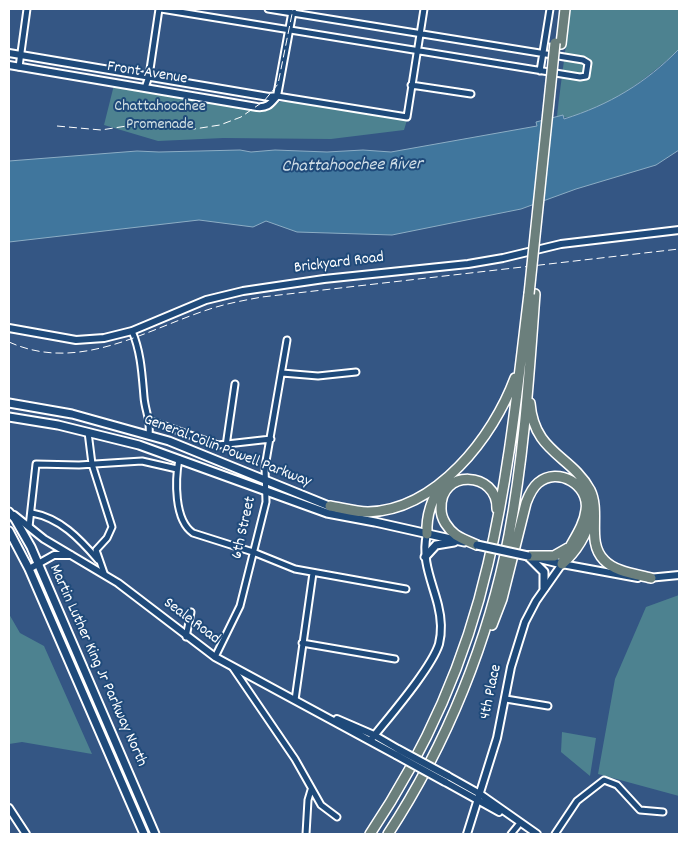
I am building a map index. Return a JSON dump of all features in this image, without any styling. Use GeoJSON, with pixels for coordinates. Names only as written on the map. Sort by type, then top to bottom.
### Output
{"type":"FeatureCollection","features":[{"type":"Feature","properties":{"kind":"highway"},"geometry":{"type":"LineString","coordinates":[[558,9],[558,43]]}},
{"type":"Feature","properties":{"kind":"highway"},"geometry":{"type":"LineString","coordinates":[[370,834],[394,796],[425,740],[450,683],[478,602],[496,526],[532,294],[558,43],[564,9]]}},
{"type":"Feature","properties":{"kind":"highway"},"geometry":{"type":"LineString","coordinates":[[471,668],[493,605],[509,535],[519,474],[529,379],[532,294]]}},
{"type":"Feature","properties":{"kind":"highway"},"geometry":{"type":"LineString","coordinates":[[427,534],[427,525],[433,500],[438,490],[469,457],[497,418],[521,361]]}},
{"type":"Feature","properties":{"kind":"highway"},"geometry":{"type":"LineString","coordinates":[[529,379],[531,412],[538,434],[546,446],[590,490],[595,504],[595,540],[604,560],[616,568],[651,578]]}},
{"type":"Feature","properties":{"kind":"highway"},"geometry":{"type":"LineString","coordinates":[[330,506],[367,512],[390,508],[412,500],[452,473]]}},
{"type":"Feature","properties":{"kind":"highway"},"geometry":{"type":"LineString","coordinates":[[388,834],[408,802],[441,739],[502,599],[526,502],[532,489],[548,478],[567,478],[575,483],[586,499],[584,519],[568,548],[562,564]]}},
{"type":"Feature","properties":{"kind":"highway"},"geometry":{"type":"LineString","coordinates":[[427,534],[441,500],[451,485],[459,480],[479,481],[493,492],[497,503],[496,526]]}},
{"type":"Feature","properties":{"kind":"highway"},"geometry":{"type":"LineString","coordinates":[[441,500],[441,514],[448,528],[456,535],[477,545]]}},
{"type":"Feature","properties":{"kind":"highway"},"geometry":{"type":"LineString","coordinates":[[562,564],[573,555],[580,543],[590,522],[595,504]]}},
{"type":"Feature","properties":{"kind":"highway"},"geometry":{"type":"LineString","coordinates":[[528,556],[554,556],[568,548]]}},
{"type":"Feature","properties":{"kind":"main road","name":"General Colin Powell Parkway"},"geometry":{"type":"LineString","coordinates":[[9,403],[72,414],[149,435],[195,451],[330,506],[375,522]]}},
{"type":"Feature","properties":{"kind":"main road","name":"General Colin Powell Parkway"},"geometry":{"type":"LineString","coordinates":[[9,417],[88,432],[139,445],[327,513],[562,564]]}},
{"type":"Feature","properties":{"kind":"main road","name":"Martin Luther King Jr Parkway North"},"geometry":{"type":"LineString","coordinates":[[9,512],[25,536],[38,564],[156,834]]}},
{"type":"Feature","properties":{"kind":"main road","name":"Martin Luther King Jr Parkway North"},"geometry":{"type":"LineString","coordinates":[[9,531],[29,569],[144,834]]}},
{"type":"Feature","properties":{"kind":"main road"},"geometry":{"type":"LineString","coordinates":[[425,557],[436,545],[462,542]]}},
{"type":"Feature","properties":{"kind":"main road"},"geometry":{"type":"LineString","coordinates":[[528,556],[544,572],[544,588]]}},
{"type":"Feature","properties":{"kind":"street"},"geometry":{"type":"LineString","coordinates":[[19,67],[27,9]]}},
{"type":"Feature","properties":{"kind":"street"},"geometry":{"type":"LineString","coordinates":[[145,88],[149,76],[160,9],[540,71],[583,77],[586,76],[589,69],[589,64],[584,60],[292,11],[268,9]]}},
{"type":"Feature","properties":{"kind":"street"},"geometry":{"type":"LineString","coordinates":[[424,9],[411,85],[471,94]]}},
{"type":"Feature","properties":{"kind":"street"},"geometry":{"type":"LineString","coordinates":[[540,71],[550,9]]}},
{"type":"Feature","properties":{"kind":"street"},"geometry":{"type":"LineString","coordinates":[[277,96],[292,11]]}},
{"type":"Feature","properties":{"kind":"street","name":"Front Avenue"},"geometry":{"type":"LineString","coordinates":[[9,53],[407,117],[411,85]]}},
{"type":"Feature","properties":{"kind":"street","name":"Front Avenue"},"geometry":{"type":"LineString","coordinates":[[9,65],[264,108],[270,105],[277,96]]}},
{"type":"Feature","properties":{"kind":"street","name":"Brickyard Road"},"geometry":{"type":"LineString","coordinates":[[9,328],[76,340],[104,338],[132,331],[206,300],[244,291],[315,280],[468,264],[561,244],[679,230]]}},
{"type":"Feature","properties":{"kind":"street"},"geometry":{"type":"LineString","coordinates":[[132,331],[142,369],[146,407],[151,422],[149,435]]}},
{"type":"Feature","properties":{"kind":"street","name":"6th Street"},"geometry":{"type":"LineString","coordinates":[[215,657],[240,606],[266,502],[265,480],[287,340]]}},
{"type":"Feature","properties":{"kind":"street"},"geometry":{"type":"LineString","coordinates":[[282,372],[318,376],[356,372]]}},
{"type":"Feature","properties":{"kind":"street"},"geometry":{"type":"LineString","coordinates":[[226,446],[235,384]]}},
{"type":"Feature","properties":{"kind":"street"},"geometry":{"type":"LineString","coordinates":[[151,422],[209,444],[226,446],[271,439]]}},
{"type":"Feature","properties":{"kind":"street"},"geometry":{"type":"LineString","coordinates":[[88,432],[92,464],[112,527],[107,538],[97,547],[97,554],[104,573]]}},
{"type":"Feature","properties":{"kind":"street"},"geometry":{"type":"LineString","coordinates":[[207,457],[209,444]]}},
{"type":"Feature","properties":{"kind":"street"},"geometry":{"type":"LineString","coordinates":[[192,464],[195,451]]}},
{"type":"Feature","properties":{"kind":"street"},"geometry":{"type":"LineString","coordinates":[[179,459],[177,469],[181,514],[190,531],[206,539],[252,552],[295,569],[406,590]]}},
{"type":"Feature","properties":{"kind":"street"},"geometry":{"type":"LineString","coordinates":[[29,527],[36,464],[92,464],[142,461],[177,469]]}},
{"type":"Feature","properties":{"kind":"street","name":"Seale Road"},"geometry":{"type":"LineString","coordinates":[[9,512],[29,527],[104,573],[186,637],[233,668],[372,738],[447,779],[537,834]]}},
{"type":"Feature","properties":{"kind":"street"},"geometry":{"type":"LineString","coordinates":[[32,513],[49,516],[64,526],[100,562]]}},
{"type":"Feature","properties":{"kind":"street"},"geometry":{"type":"LineString","coordinates":[[372,738],[422,672],[439,644],[441,630],[439,607],[425,557],[427,534]]}},
{"type":"Feature","properties":{"kind":"street","name":"Seale Road"},"geometry":{"type":"LineString","coordinates":[[29,569],[54,555],[68,554],[78,557]]}},
{"type":"Feature","properties":{"kind":"street","name":"General Colin Powell Parkway"},"geometry":{"type":"LineString","coordinates":[[562,564],[614,576],[651,578],[679,575]]}},
{"type":"Feature","properties":{"kind":"street","name":"4th Place"},"geometry":{"type":"LineString","coordinates":[[467,834],[479,798],[506,699],[511,667],[521,632],[544,588],[562,564]]}},
{"type":"Feature","properties":{"kind":"street"},"geometry":{"type":"LineString","coordinates":[[295,700],[313,573]]}},
{"type":"Feature","properties":{"kind":"street"},"geometry":{"type":"LineString","coordinates":[[186,637],[191,612]]}},
{"type":"Feature","properties":{"kind":"street"},"geometry":{"type":"LineString","coordinates":[[302,643],[396,659]]}},
{"type":"Feature","properties":{"kind":"street"},"geometry":{"type":"LineString","coordinates":[[233,668],[295,759],[311,790],[324,808],[337,817]]}},
{"type":"Feature","properties":{"kind":"street"},"geometry":{"type":"LineString","coordinates":[[506,699],[548,706]]}},
{"type":"Feature","properties":{"kind":"street"},"geometry":{"type":"LineString","coordinates":[[384,723],[383,736],[387,743]]}},
{"type":"Feature","properties":{"kind":"street","name":"Seale Road"},"geometry":{"type":"LineString","coordinates":[[372,738],[387,743],[397,752]]}},
{"type":"Feature","properties":{"kind":"street"},"geometry":{"type":"LineString","coordinates":[[556,834],[577,801],[604,780],[617,785],[640,810],[663,812]]}},
{"type":"Feature","properties":{"kind":"street"},"geometry":{"type":"LineString","coordinates":[[306,831],[308,800],[311,790]]}},
{"type":"Feature","properties":{"kind":"street"},"geometry":{"type":"LineString","coordinates":[[9,808],[26,834]]}},
{"type":"Feature","properties":{"kind":"street"},"geometry":{"type":"LineString","coordinates":[[511,834],[520,823]]}},
{"type":"Feature","properties":{"kind":"green space"},"geometry":{"type":"Polygon","coordinates":[[[569,9],[679,9],[679,49],[639,82],[604,105],[586,113],[570,117],[557,116],[569,9]]]}},
{"type":"Feature","properties":{"kind":"green space","name":"Chattahoochee Promenade"},"geometry":{"type":"Polygon","coordinates":[[[114,85],[270,110],[279,102],[292,101],[407,120],[404,130],[331,139],[223,138],[158,141],[104,125],[114,85]]]}},
{"type":"Feature","properties":{"kind":"green space"},"geometry":{"type":"Polygon","coordinates":[[[679,595],[679,796],[598,774],[615,679],[646,607],[679,595]]]}},
{"type":"Feature","properties":{"kind":"green space"},"geometry":{"type":"Polygon","coordinates":[[[9,614],[20,633],[44,646],[92,754],[22,742],[9,744],[9,614]]]}},
{"type":"Feature","properties":{"kind":"green space"},"geometry":{"type":"Polygon","coordinates":[[[562,732],[596,738],[590,776],[561,752],[562,732]]]}},
{"type":"Feature","properties":{"kind":"water","name":"Chattahoochee River"},"geometry":{"type":"Polygon","coordinates":[[[679,49],[679,150],[656,165],[576,189],[521,209],[392,235],[297,232],[266,221],[253,227],[199,220],[9,242],[9,161],[137,151],[240,150],[251,152],[275,150],[327,152],[363,150],[391,152],[537,126],[536,122],[563,115],[564,119],[581,113],[626,92],[679,49]]]}},
{"type":"Feature","properties":{"kind":"railway"},"geometry":{"type":"LineString","coordinates":[[57,126],[101,130],[146,123],[194,129],[220,125],[241,117],[264,101],[278,84],[293,9]]}},
{"type":"Feature","properties":{"kind":"railway"},"geometry":{"type":"LineString","coordinates":[[9,342],[35,351],[61,353],[87,351],[112,345],[213,308],[262,297],[679,249]]}}]}
